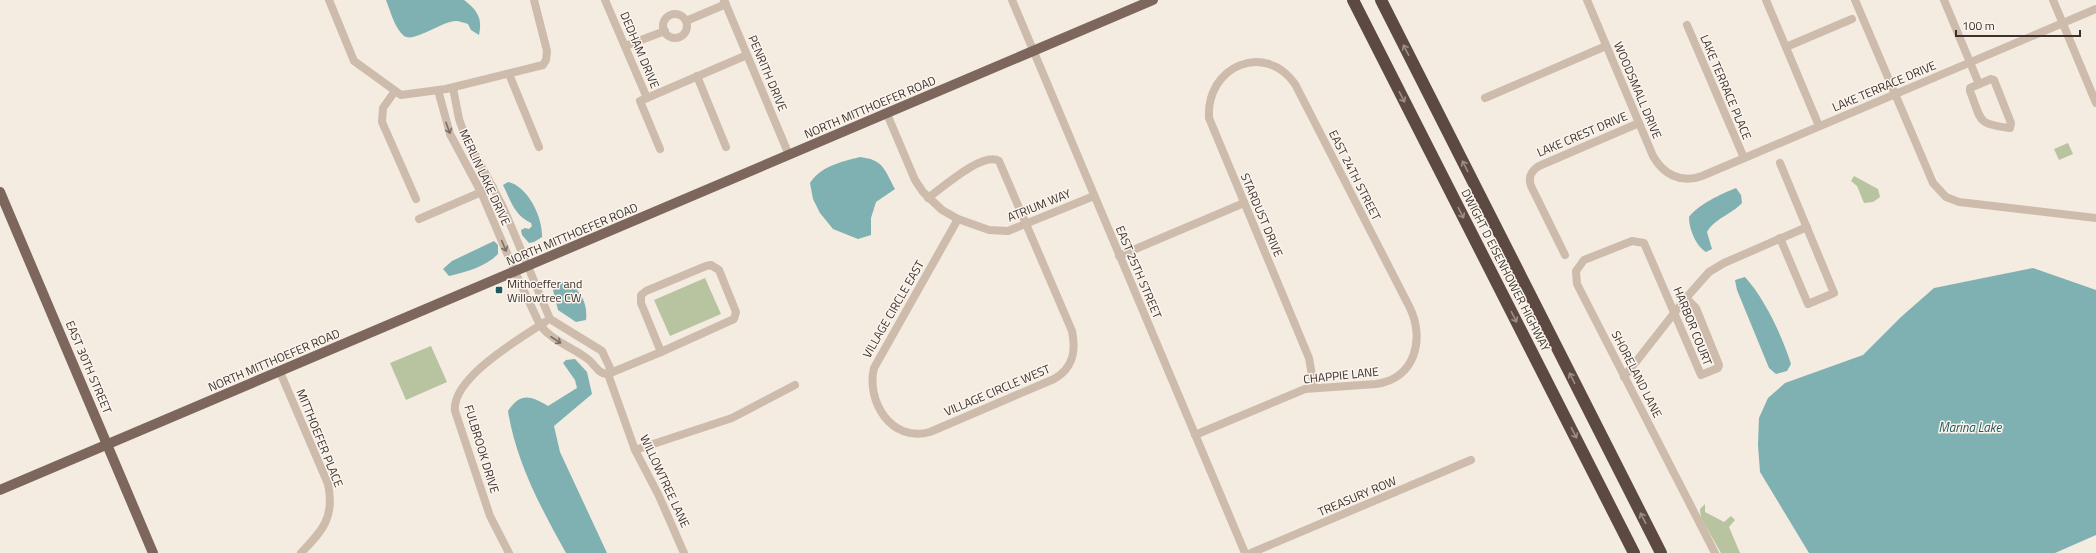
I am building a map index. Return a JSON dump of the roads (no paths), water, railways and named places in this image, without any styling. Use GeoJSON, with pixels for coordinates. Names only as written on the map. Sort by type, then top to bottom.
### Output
{"type":"FeatureCollection","features":[{"type":"Feature","properties":{"kind":"highway","name":"DWIGHT D EISENHOWER HIGHWAY"},"geometry":{"type":"LineString","coordinates":[[1353,0],[1634,553]]}},
{"type":"Feature","properties":{"kind":"highway","name":"DWIGHT D EISENHOWER HIGHWAY"},"geometry":{"type":"LineString","coordinates":[[1381,0],[1661,553]]}},
{"type":"Feature","properties":{"kind":"main road","name":"NORTH MITTHOEFER ROAD"},"geometry":{"type":"LineString","coordinates":[[0,490],[1153,0]]}},
{"type":"Feature","properties":{"kind":"main road","name":"EAST 30TH STREET"},"geometry":{"type":"LineString","coordinates":[[0,192],[153,553]]}},
{"type":"Feature","properties":{"kind":"street"},"geometry":{"type":"LineString","coordinates":[[329,0],[354,61],[401,95],[446,89],[539,67],[546,60],[547,52],[534,0]]}},
{"type":"Feature","properties":{"kind":"street","name":"DEDHAM DRIVE"},"geometry":{"type":"LineString","coordinates":[[606,0],[647,98],[640,101],[660,149]]}},
{"type":"Feature","properties":{"kind":"street","name":"EAST 25TH STREET"},"geometry":{"type":"LineString","coordinates":[[1012,0],[1245,553]]}},
{"type":"Feature","properties":{"kind":"street","name":"WOODSMALL DRIVE"},"geometry":{"type":"LineString","coordinates":[[1587,0],[1657,163],[1665,172],[1679,178]]}},
{"type":"Feature","properties":{"kind":"street"},"geometry":{"type":"LineString","coordinates":[[1766,0],[1820,126]]}},
{"type":"Feature","properties":{"kind":"street"},"geometry":{"type":"LineString","coordinates":[[1855,0],[1933,183],[1943,194],[1957,201],[2096,218]]}},
{"type":"Feature","properties":{"kind":"street"},"geometry":{"type":"LineString","coordinates":[[1944,0],[1980,84]]}},
{"type":"Feature","properties":{"kind":"street"},"geometry":{"type":"LineString","coordinates":[[2053,0],[2096,103]]}},
{"type":"Feature","properties":{"kind":"street"},"geometry":{"type":"LineString","coordinates":[[686,21],[725,2]]}},
{"type":"Feature","properties":{"kind":"street","name":"PENRITH DRIVE"},"geometry":{"type":"LineString","coordinates":[[725,2],[789,155]]}},
{"type":"Feature","properties":{"kind":"street","name":"LAKE TERRACE DRIVE"},"geometry":{"type":"LineString","coordinates":[[1679,178],[1698,177],[2096,9]]}},
{"type":"Feature","properties":{"kind":"street"},"geometry":{"type":"LineString","coordinates":[[672,15],[680,15],[686,21],[685,32],[680,37],[670,36],[665,31],[664,23],[672,15]]}},
{"type":"Feature","properties":{"kind":"street"},"geometry":{"type":"LineString","coordinates":[[1786,47],[1852,19]]}},
{"type":"Feature","properties":{"kind":"street","name":"LAKE TERRACE PLACE"},"geometry":{"type":"LineString","coordinates":[[1686,25],[1744,158]]}},
{"type":"Feature","properties":{"kind":"street"},"geometry":{"type":"LineString","coordinates":[[625,46],[665,31]]}},
{"type":"Feature","properties":{"kind":"street"},"geometry":{"type":"LineString","coordinates":[[1485,98],[1606,46]]}},
{"type":"Feature","properties":{"kind":"street"},"geometry":{"type":"LineString","coordinates":[[647,98],[747,55]]}},
{"type":"Feature","properties":{"kind":"street","name":"EAST 24TH STREET"},"geometry":{"type":"LineString","coordinates":[[1244,65],[1256,63],[1272,65],[1285,72],[1295,84],[1410,308],[1418,331]]}},
{"type":"Feature","properties":{"kind":"street","name":"STARDUST DRIVE"},"geometry":{"type":"LineString","coordinates":[[1244,65],[1233,69],[1221,78],[1211,95],[1209,106],[1212,125],[1309,358],[1314,387]]}},
{"type":"Feature","properties":{"kind":"street"},"geometry":{"type":"LineString","coordinates":[[509,74],[539,147]]}},
{"type":"Feature","properties":{"kind":"street"},"geometry":{"type":"LineString","coordinates":[[697,76],[726,147]]}},
{"type":"Feature","properties":{"kind":"street"},"geometry":{"type":"LineString","coordinates":[[1991,79],[1994,80],[2011,123],[2010,128],[1988,125],[1983,122],[1970,91],[1970,88],[1980,84],[1991,79]]}},
{"type":"Feature","properties":{"kind":"street","name":"MERLIN LAKE DRIVE"},"geometry":{"type":"LineString","coordinates":[[446,89],[461,126],[493,187],[528,266]]}},
{"type":"Feature","properties":{"kind":"street","name":"MERLIN LAKE DRIVE"},"geometry":{"type":"LineString","coordinates":[[446,89],[450,134],[481,192],[515,272]]}},
{"type":"Feature","properties":{"kind":"street"},"geometry":{"type":"LineString","coordinates":[[395,91],[384,108],[382,122],[416,199]]}},
{"type":"Feature","properties":{"kind":"street","name":"ATRIUM WAY"},"geometry":{"type":"LineString","coordinates":[[887,114],[915,180],[928,198],[942,210],[958,219],[986,230],[998,232],[1011,230],[1094,196]]}},
{"type":"Feature","properties":{"kind":"street","name":"LAKE CREST DRIVE"},"geometry":{"type":"LineString","coordinates":[[1565,255],[1530,184],[1532,172],[1538,166],[1639,123]]}},
{"type":"Feature","properties":{"kind":"street","name":"VILLAGE CIRCLE WEST"},"geometry":{"type":"LineString","coordinates":[[900,432],[916,434],[930,432],[1054,379],[1066,370],[1070,364],[1075,346],[1072,330],[1001,164],[996,160],[989,159],[966,170],[928,198]]}},
{"type":"Feature","properties":{"kind":"street"},"geometry":{"type":"LineString","coordinates":[[1780,162],[1834,290],[1833,294],[1808,304],[1780,238]]}},
{"type":"Feature","properties":{"kind":"street"},"geometry":{"type":"LineString","coordinates":[[419,219],[493,187]]}},
{"type":"Feature","properties":{"kind":"street"},"geometry":{"type":"LineString","coordinates":[[1119,256],[1244,203]]}},
{"type":"Feature","properties":{"kind":"street","name":"VILLAGE CIRCLE EAST"},"geometry":{"type":"LineString","coordinates":[[900,432],[887,420],[878,402],[871,383],[874,368],[958,219]]}},
{"type":"Feature","properties":{"kind":"street"},"geometry":{"type":"LineString","coordinates":[[1624,376],[1700,281],[1715,268],[1807,227]]}},
{"type":"Feature","properties":{"kind":"street","name":"SHORELAND LANE"},"geometry":{"type":"LineString","coordinates":[[1640,241],[1632,241],[1584,260],[1576,271],[1577,284],[1715,553]]}},
{"type":"Feature","properties":{"kind":"street","name":"HARBOR COURT"},"geometry":{"type":"LineString","coordinates":[[1640,241],[1647,247],[1700,375],[1718,368],[1719,365],[1696,308],[1686,298]]}},
{"type":"Feature","properties":{"kind":"street"},"geometry":{"type":"LineString","coordinates":[[528,266],[550,319]]}},
{"type":"Feature","properties":{"kind":"street"},"geometry":{"type":"LineString","coordinates":[[515,272],[540,326],[546,333],[581,354],[598,370],[608,374],[661,352],[734,319],[736,312],[719,270],[715,267],[706,266],[646,291],[641,295],[641,304],[661,352]]}},
{"type":"Feature","properties":{"kind":"street","name":"FULBROOK DRIVE"},"geometry":{"type":"LineString","coordinates":[[510,553],[490,516],[456,411],[455,403],[460,392],[488,360],[550,319]]}},
{"type":"Feature","properties":{"kind":"street","name":"WILLOWTREE LANE"},"geometry":{"type":"LineString","coordinates":[[550,319],[602,351],[610,368],[608,374],[635,450],[659,496],[684,553]]}},
{"type":"Feature","properties":{"kind":"street","name":"CHAPPIE LANE"},"geometry":{"type":"LineString","coordinates":[[1195,435],[1296,392],[1314,387],[1380,384],[1395,378],[1407,368],[1413,358],[1417,347],[1418,331]]}},
{"type":"Feature","properties":{"kind":"street","name":"MITTHOEFER PLACE"},"geometry":{"type":"LineString","coordinates":[[280,372],[326,478],[330,495],[330,511],[325,525],[301,553]]}},
{"type":"Feature","properties":{"kind":"street"},"geometry":{"type":"LineString","coordinates":[[635,450],[732,418],[795,385]]}},
{"type":"Feature","properties":{"kind":"street","name":"TREASURY ROW"},"geometry":{"type":"LineString","coordinates":[[1251,553],[1471,460]]}},
{"type":"Feature","properties":{"kind":"water"},"geometry":{"type":"Polygon","coordinates":[[[386,0],[464,0],[476,11],[478,15],[480,24],[479,35],[471,30],[468,24],[456,21],[443,24],[414,37],[404,36],[395,24],[386,0]]]}},
{"type":"Feature","properties":{"kind":"water"},"geometry":{"type":"Polygon","coordinates":[[[860,157],[868,158],[879,163],[895,189],[876,202],[871,218],[871,235],[858,239],[833,229],[820,213],[813,199],[810,183],[820,172],[839,163],[860,157]]]}},
{"type":"Feature","properties":{"kind":"water"},"geometry":{"type":"Polygon","coordinates":[[[508,182],[515,185],[528,196],[537,212],[542,229],[542,237],[534,242],[529,243],[522,235],[521,230],[525,228],[529,229],[532,226],[531,223],[525,220],[514,207],[503,185],[508,182]]]}},
{"type":"Feature","properties":{"kind":"water"},"geometry":{"type":"Polygon","coordinates":[[[1736,188],[1741,195],[1742,203],[1710,227],[1707,232],[1712,249],[1706,252],[1699,246],[1694,237],[1690,227],[1689,217],[1704,204],[1717,196],[1736,188]]]}},
{"type":"Feature","properties":{"kind":"water"},"geometry":{"type":"Polygon","coordinates":[[[494,241],[498,245],[498,254],[493,259],[481,266],[449,276],[443,269],[452,261],[494,241]]]}},
{"type":"Feature","properties":{"kind":"water","name":"Marina Lake"},"geometry":{"type":"Polygon","coordinates":[[[2033,268],[2096,290],[2096,535],[2055,553],[1809,553],[1760,472],[1758,445],[1759,418],[1768,398],[1785,383],[1863,355],[1901,317],[1934,288],[2033,268]]]}},
{"type":"Feature","properties":{"kind":"water"},"geometry":{"type":"Polygon","coordinates":[[[1745,277],[1766,307],[1778,330],[1791,364],[1787,371],[1776,374],[1769,368],[1737,290],[1735,280],[1745,277]]]}},
{"type":"Feature","properties":{"kind":"water"},"geometry":{"type":"Polygon","coordinates":[[[563,282],[574,287],[582,296],[586,308],[586,320],[576,322],[558,310],[553,290],[557,285],[563,282]]]}},
{"type":"Feature","properties":{"kind":"water"},"geometry":{"type":"Polygon","coordinates":[[[575,359],[587,372],[592,394],[554,426],[560,452],[607,553],[566,553],[539,502],[523,466],[508,411],[517,401],[522,398],[531,398],[548,406],[577,388],[575,380],[563,363],[566,360],[575,359]]]}},
{"type":"Feature","properties":{"kind":"place","name":"Mithoeffer and Willowtree CW"},"geometry":{"type":"Point","coordinates":[499,290]}}]}
